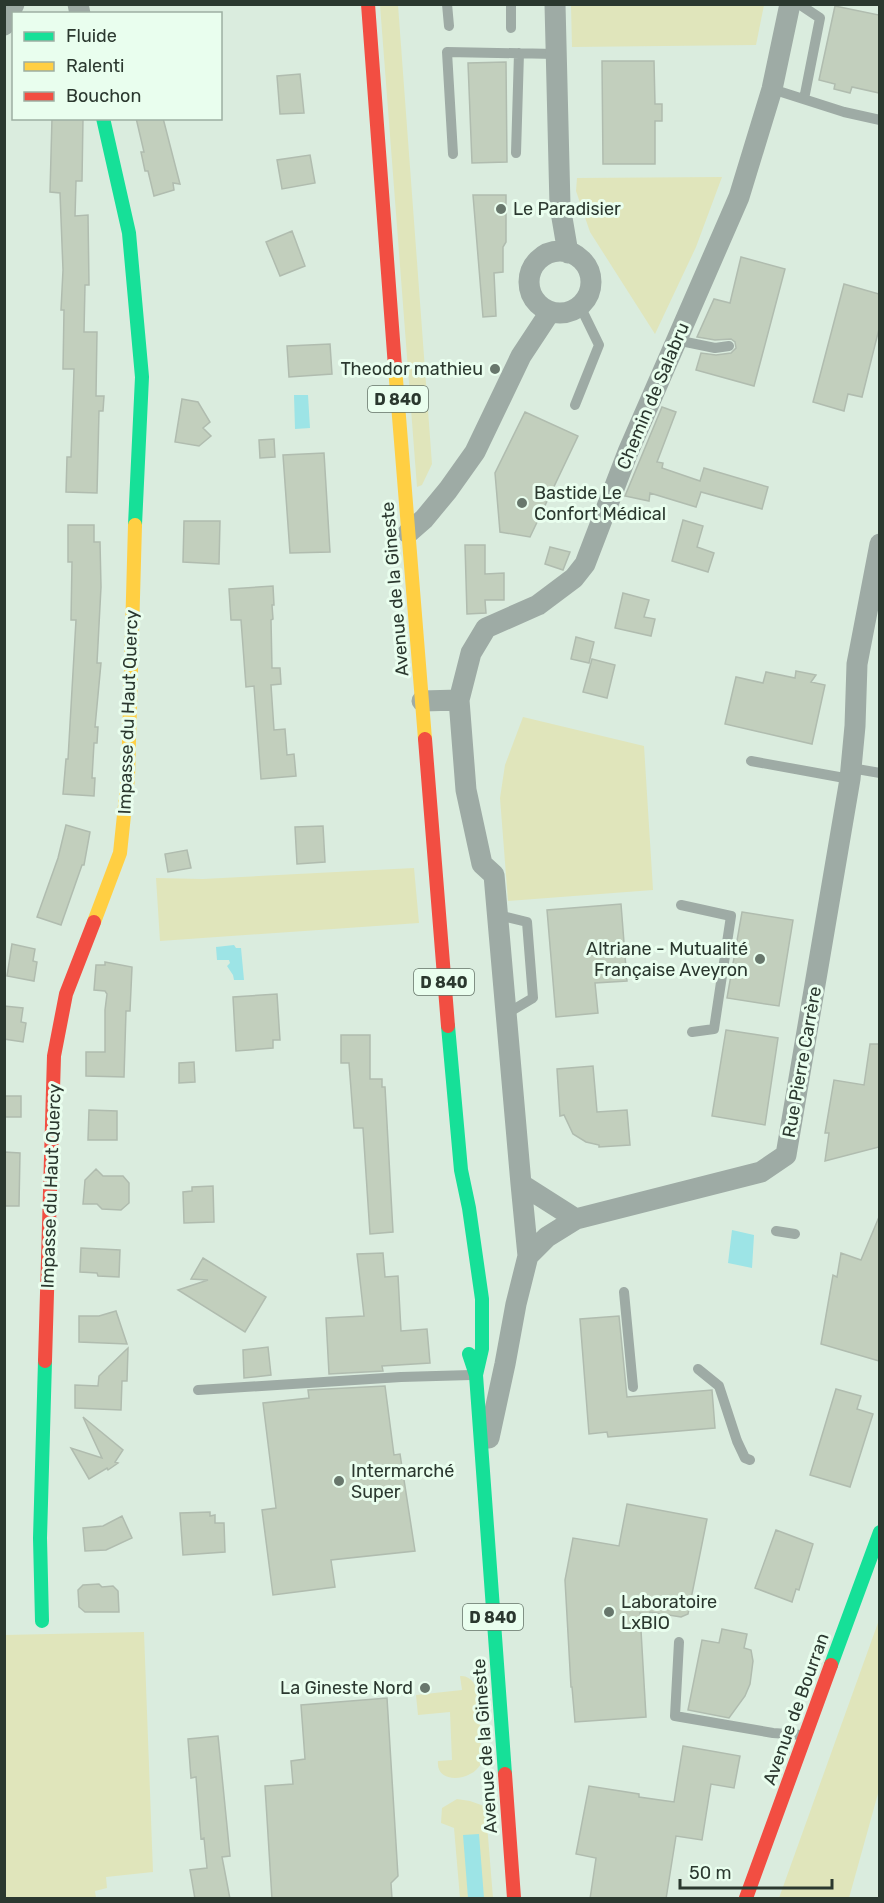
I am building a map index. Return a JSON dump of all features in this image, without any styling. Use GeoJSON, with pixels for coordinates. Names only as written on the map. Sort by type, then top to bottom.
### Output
{"type":"FeatureCollection","features":[{"type":"Feature","properties":{"kind":"main road","name":"Avenue de la Gineste"},"geometry":{"type":"LineString","coordinates":[[368,4],[408,533],[461,1170],[470,1208],[482,1299],[482,1349],[476,1375]]}},
{"type":"Feature","properties":{"kind":"main road","name":"Impasse du Haut Quercy"},"geometry":{"type":"LineString","coordinates":[[42,1622],[40,1538],[54,1056],[66,994],[120,853],[128,777],[136,479],[142,377],[129,233],[104,120]]}},
{"type":"Feature","properties":{"kind":"main road","name":"Avenue de la Gineste"},"geometry":{"type":"LineString","coordinates":[[461,1170],[458,1209],[461,1254]]}},
{"type":"Feature","properties":{"kind":"main road","name":"Avenue de la Gineste"},"geometry":{"type":"LineString","coordinates":[[466,1338],[467,1349],[476,1375],[514,1899]]}},
{"type":"Feature","properties":{"kind":"main road","name":"Avenue de Bourran"},"geometry":{"type":"LineString","coordinates":[[746,1899],[879,1532]]}},
{"type":"Feature","properties":{"kind":"street"},"geometry":{"type":"LineString","coordinates":[[4,25],[14,4]]}},
{"type":"Feature","properties":{"kind":"street"},"geometry":{"type":"LineString","coordinates":[[555,4],[560,206],[568,253]]}},
{"type":"Feature","properties":{"kind":"street","name":"Chemin de Salabru"},"geometry":{"type":"LineString","coordinates":[[528,1256],[495,875],[482,864],[466,790],[459,700],[471,653],[486,628],[538,605],[574,578],[585,564],[628,452],[739,197],[772,90],[790,4]]}},
{"type":"Feature","properties":{"kind":"street"},"geometry":{"type":"LineString","coordinates":[[543,256],[560,251],[584,263],[589,271],[590,290],[580,306],[561,314],[550,312],[541,307],[530,291],[531,272],[543,256],[560,206]]}},
{"type":"Feature","properties":{"kind":"street"},"geometry":{"type":"LineString","coordinates":[[408,533],[424,519],[448,490],[475,452],[521,356],[550,312]]}},
{"type":"Feature","properties":{"kind":"street","name":"Rue Pierre Carrère"},"geometry":{"type":"LineString","coordinates":[[528,1256],[547,1237],[576,1219],[761,1173],[786,1155],[850,773],[855,726],[857,664],[879,544]]}},
{"type":"Feature","properties":{"kind":"street"},"geometry":{"type":"LineString","coordinates":[[422,701],[459,700]]}},
{"type":"Feature","properties":{"kind":"street"},"geometry":{"type":"LineString","coordinates":[[521,1184],[576,1219]]}},
{"type":"Feature","properties":{"kind":"street"},"geometry":{"type":"LineString","coordinates":[[482,1471],[528,1256]]}},
{"type":"Feature","properties":{"kind":"lane"},"geometry":{"type":"LineString","coordinates":[[447,4],[448,26]]}},
{"type":"Feature","properties":{"kind":"lane"},"geometry":{"type":"LineString","coordinates":[[511,27],[512,4]]}},
{"type":"Feature","properties":{"kind":"lane"},"geometry":{"type":"LineString","coordinates":[[800,4],[820,18],[804,99]]}},
{"type":"Feature","properties":{"kind":"lane"},"geometry":{"type":"LineString","coordinates":[[453,154],[447,52],[556,54]]}},
{"type":"Feature","properties":{"kind":"lane"},"geometry":{"type":"LineString","coordinates":[[516,153],[519,53]]}},
{"type":"Feature","properties":{"kind":"lane"},"geometry":{"type":"LineString","coordinates":[[772,90],[879,120]]}},
{"type":"Feature","properties":{"kind":"lane"},"geometry":{"type":"LineString","coordinates":[[575,405],[599,345],[580,306]]}},
{"type":"Feature","properties":{"kind":"lane"},"geometry":{"type":"LineString","coordinates":[[676,340],[715,348],[729,346]]}},
{"type":"Feature","properties":{"kind":"lane"},"geometry":{"type":"LineString","coordinates":[[751,761],[850,773],[879,773]]}},
{"type":"Feature","properties":{"kind":"lane"},"geometry":{"type":"LineString","coordinates":[[681,905],[731,916],[714,1029],[692,1032]]}},
{"type":"Feature","properties":{"kind":"lane"},"geometry":{"type":"LineString","coordinates":[[776,1231],[795,1234]]}},
{"type":"Feature","properties":{"kind":"lane"},"geometry":{"type":"LineString","coordinates":[[624,1292],[633,1387]]}},
{"type":"Feature","properties":{"kind":"lane"},"geometry":{"type":"LineString","coordinates":[[698,1369],[719,1386],[737,1441],[745,1458],[750,1460]]}},
{"type":"Feature","properties":{"kind":"lane"},"geometry":{"type":"LineString","coordinates":[[198,1390],[400,1377],[476,1375]]}},
{"type":"Feature","properties":{"kind":"lane"},"geometry":{"type":"LineString","coordinates":[[679,1642],[675,1716],[772,1733],[805,1736]]}},
{"type":"Feature","properties":{"kind":"green space"},"geometry":{"type":"Polygon","coordinates":[[[571,4],[764,5],[756,45],[572,47],[571,4]]]}},
{"type":"Feature","properties":{"kind":"green space"},"geometry":{"type":"Polygon","coordinates":[[[380,5],[398,5],[432,464],[422,485],[417,487],[380,5]]]}},
{"type":"Feature","properties":{"kind":"green space"},"geometry":{"type":"Polygon","coordinates":[[[722,177],[696,247],[655,334],[590,232],[576,191],[577,178],[722,177]]]}},
{"type":"Feature","properties":{"kind":"green space"},"geometry":{"type":"Polygon","coordinates":[[[523,717],[644,746],[653,890],[508,901],[500,798],[505,765],[523,717]]]}},
{"type":"Feature","properties":{"kind":"green space"},"geometry":{"type":"Polygon","coordinates":[[[414,868],[419,923],[160,941],[156,878],[203,879],[414,868]]]}},
{"type":"Feature","properties":{"kind":"green space"},"geometry":{"type":"Polygon","coordinates":[[[879,1620],[879,1790],[849,1898],[779,1898],[879,1620]]]}},
{"type":"Feature","properties":{"kind":"green space"},"geometry":{"type":"Polygon","coordinates":[[[144,1632],[153,1872],[106,1877],[107,1888],[95,1891],[96,1898],[5,1898],[4,1635],[144,1632]]]}},
{"type":"Feature","properties":{"kind":"green space"},"geometry":{"type":"Polygon","coordinates":[[[460,1676],[470,1679],[476,1688],[481,1764],[472,1773],[454,1778],[444,1775],[438,1767],[438,1761],[452,1760],[450,1712],[418,1715],[416,1695],[462,1690],[460,1676]]]}},
{"type":"Feature","properties":{"kind":"green space"},"geometry":{"type":"Polygon","coordinates":[[[457,1799],[484,1806],[493,1898],[460,1898],[454,1828],[441,1823],[442,1808],[457,1799]]]}},
{"type":"Feature","properties":{"kind":"water"},"geometry":{"type":"Polygon","coordinates":[[[294,395],[308,395],[310,428],[295,429],[294,395]]]}},
{"type":"Feature","properties":{"kind":"water"},"geometry":{"type":"Polygon","coordinates":[[[234,945],[236,948],[241,948],[244,980],[234,980],[227,966],[230,963],[229,960],[217,960],[216,947],[234,945]]]}},
{"type":"Feature","properties":{"kind":"water"},"geometry":{"type":"Polygon","coordinates":[[[732,1230],[754,1235],[752,1268],[728,1263],[732,1230]]]}},
{"type":"Feature","properties":{"kind":"water"},"geometry":{"type":"Polygon","coordinates":[[[479,1834],[484,1898],[468,1898],[463,1835],[479,1834]]]}},
{"type":"Feature","properties":{"kind":"building"},"geometry":{"type":"Polygon","coordinates":[[[835,6],[879,15],[879,93],[852,87],[850,93],[834,89],[835,84],[819,80],[835,6]]]}},
{"type":"Feature","properties":{"kind":"building"},"geometry":{"type":"Polygon","coordinates":[[[602,61],[654,61],[655,104],[662,104],[662,121],[655,121],[655,164],[603,164],[602,61]]]}},
{"type":"Feature","properties":{"kind":"building"},"geometry":{"type":"Polygon","coordinates":[[[506,62],[507,162],[472,163],[468,63],[506,62]]]}},
{"type":"Feature","properties":{"kind":"building"},"geometry":{"type":"Polygon","coordinates":[[[300,74],[304,113],[280,114],[277,76],[300,74]]]}},
{"type":"Feature","properties":{"kind":"building"},"geometry":{"type":"Polygon","coordinates":[[[52,120],[83,120],[82,181],[76,181],[75,216],[88,215],[89,285],[85,285],[84,332],[97,332],[96,396],[104,396],[103,411],[99,411],[97,493],[66,492],[67,457],[71,457],[74,369],[63,369],[64,310],[61,310],[63,270],[60,193],[50,192],[52,120]]]}},
{"type":"Feature","properties":{"kind":"building"},"geometry":{"type":"Polygon","coordinates":[[[136,120],[164,120],[180,184],[173,183],[174,190],[154,196],[148,171],[145,171],[141,152],[144,152],[136,120]]]}},
{"type":"Feature","properties":{"kind":"building"},"geometry":{"type":"Polygon","coordinates":[[[310,155],[315,183],[282,189],[277,160],[310,155]]]}},
{"type":"Feature","properties":{"kind":"building"},"geometry":{"type":"Polygon","coordinates":[[[473,195],[506,195],[506,242],[503,247],[503,272],[494,273],[496,316],[483,317],[473,195]]]}},
{"type":"Feature","properties":{"kind":"building"},"geometry":{"type":"Polygon","coordinates":[[[292,231],[305,266],[280,276],[266,242],[292,231]]]}},
{"type":"Feature","properties":{"kind":"building"},"geometry":{"type":"Polygon","coordinates":[[[741,257],[785,269],[754,386],[696,370],[701,353],[716,355],[731,353],[736,348],[735,342],[731,339],[715,340],[697,337],[714,299],[730,303],[741,257]]]}},
{"type":"Feature","properties":{"kind":"building"},"geometry":{"type":"Polygon","coordinates":[[[844,284],[879,294],[879,329],[862,397],[848,394],[844,411],[813,402],[844,284]]]}},
{"type":"Feature","properties":{"kind":"building"},"geometry":{"type":"Polygon","coordinates":[[[330,344],[332,374],[289,377],[287,346],[330,344]]]}},
{"type":"Feature","properties":{"kind":"building"},"geometry":{"type":"Polygon","coordinates":[[[182,399],[198,402],[210,422],[203,428],[211,436],[199,446],[175,442],[182,399]]]}},
{"type":"Feature","properties":{"kind":"building"},"geometry":{"type":"Polygon","coordinates":[[[662,407],[676,412],[657,462],[663,463],[662,468],[700,481],[704,468],[768,487],[762,509],[701,492],[696,507],[650,493],[649,501],[625,496],[662,407]]]}},
{"type":"Feature","properties":{"kind":"building","name":"Bastide Le Confort Médical"},"geometry":{"type":"Polygon","coordinates":[[[525,412],[578,436],[530,537],[500,532],[495,473],[525,412]]]}},
{"type":"Feature","properties":{"kind":"building"},"geometry":{"type":"Polygon","coordinates":[[[274,439],[275,457],[260,458],[259,440],[274,439]]]}},
{"type":"Feature","properties":{"kind":"building"},"geometry":{"type":"Polygon","coordinates":[[[324,453],[330,552],[290,553],[283,455],[324,453]]]}},
{"type":"Feature","properties":{"kind":"building"},"geometry":{"type":"Polygon","coordinates":[[[683,520],[703,526],[697,547],[714,553],[708,572],[672,561],[683,520]]]}},
{"type":"Feature","properties":{"kind":"building"},"geometry":{"type":"Polygon","coordinates":[[[184,521],[220,521],[219,564],[183,562],[184,521]]]}},
{"type":"Feature","properties":{"kind":"building"},"geometry":{"type":"Polygon","coordinates":[[[68,525],[94,525],[94,542],[100,542],[101,587],[97,663],[101,663],[95,727],[98,727],[97,743],[94,743],[92,778],[95,778],[94,796],[63,794],[66,759],[68,759],[76,620],[71,620],[72,562],[68,562],[68,525]]]}},
{"type":"Feature","properties":{"kind":"building"},"geometry":{"type":"Polygon","coordinates":[[[465,545],[485,545],[485,574],[504,573],[504,600],[485,600],[486,613],[467,614],[465,545]]]}},
{"type":"Feature","properties":{"kind":"building"},"geometry":{"type":"Polygon","coordinates":[[[550,547],[570,552],[563,570],[545,564],[550,547]]]}},
{"type":"Feature","properties":{"kind":"building"},"geometry":{"type":"Polygon","coordinates":[[[273,586],[272,668],[280,668],[281,684],[271,685],[274,730],[285,729],[287,755],[294,754],[296,776],[261,779],[254,686],[246,687],[241,620],[231,620],[229,589],[273,586]]]}},
{"type":"Feature","properties":{"kind":"building"},"geometry":{"type":"Polygon","coordinates":[[[623,593],[649,600],[644,617],[655,619],[651,636],[615,628],[623,593]]]}},
{"type":"Feature","properties":{"kind":"building"},"geometry":{"type":"Polygon","coordinates":[[[576,637],[594,642],[589,663],[571,659],[576,637]]]}},
{"type":"Feature","properties":{"kind":"building"},"geometry":{"type":"Polygon","coordinates":[[[592,659],[615,665],[607,698],[583,692],[592,659]]]}},
{"type":"Feature","properties":{"kind":"building"},"geometry":{"type":"Polygon","coordinates":[[[796,671],[816,675],[811,682],[825,685],[812,744],[725,724],[736,677],[763,683],[766,672],[795,678],[796,671]]]}},
{"type":"Feature","properties":{"kind":"building"},"geometry":{"type":"Polygon","coordinates":[[[66,825],[90,832],[84,865],[82,865],[61,925],[37,917],[58,858],[66,825]]]}},
{"type":"Feature","properties":{"kind":"building"},"geometry":{"type":"Polygon","coordinates":[[[323,826],[325,862],[297,864],[295,827],[323,826]]]}},
{"type":"Feature","properties":{"kind":"building"},"geometry":{"type":"Polygon","coordinates":[[[187,850],[191,868],[168,872],[165,854],[187,850]]]}},
{"type":"Feature","properties":{"kind":"building"},"geometry":{"type":"Polygon","coordinates":[[[621,904],[627,981],[595,983],[598,1013],[556,1017],[547,910],[621,904]]]}},
{"type":"Feature","properties":{"kind":"building","name":"Altriane - Mutualité Française Aveyron"},"geometry":{"type":"Polygon","coordinates":[[[742,912],[793,920],[779,1006],[727,998],[742,912]]]}},
{"type":"Feature","properties":{"kind":"building"},"geometry":{"type":"Polygon","coordinates":[[[12,944],[35,949],[33,961],[37,962],[34,981],[7,976],[12,944]]]}},
{"type":"Feature","properties":{"kind":"building"},"geometry":{"type":"Polygon","coordinates":[[[105,962],[132,967],[130,1011],[126,1011],[124,1077],[86,1076],[86,1052],[105,1052],[107,994],[105,991],[94,990],[96,965],[105,965],[105,962]]]}},
{"type":"Feature","properties":{"kind":"building"},"geometry":{"type":"Polygon","coordinates":[[[277,994],[280,1040],[273,1040],[273,1048],[236,1051],[233,997],[277,994]]]}},
{"type":"Feature","properties":{"kind":"building"},"geometry":{"type":"Polygon","coordinates":[[[4,1006],[23,1008],[21,1022],[26,1023],[23,1042],[4,1039],[4,1006]]]}},
{"type":"Feature","properties":{"kind":"building"},"geometry":{"type":"Polygon","coordinates":[[[726,1030],[778,1038],[765,1125],[712,1116],[726,1030]]]}},
{"type":"Feature","properties":{"kind":"building"},"geometry":{"type":"Polygon","coordinates":[[[341,1035],[370,1035],[370,1079],[382,1079],[382,1087],[385,1087],[393,1232],[370,1234],[363,1128],[354,1128],[349,1063],[341,1063],[341,1035]]]}},
{"type":"Feature","properties":{"kind":"building"},"geometry":{"type":"Polygon","coordinates":[[[870,1044],[879,1044],[879,1147],[825,1161],[829,1133],[825,1133],[834,1080],[864,1085],[870,1044]]]}},
{"type":"Feature","properties":{"kind":"building"},"geometry":{"type":"Polygon","coordinates":[[[194,1062],[195,1082],[179,1083],[179,1063],[194,1062]]]}},
{"type":"Feature","properties":{"kind":"building"},"geometry":{"type":"Polygon","coordinates":[[[593,1066],[597,1112],[627,1110],[630,1145],[599,1147],[599,1145],[586,1142],[573,1134],[564,1115],[560,1116],[557,1069],[593,1066]]]}},
{"type":"Feature","properties":{"kind":"building"},"geometry":{"type":"Polygon","coordinates":[[[4,1096],[21,1096],[21,1117],[4,1117],[4,1096]]]}},
{"type":"Feature","properties":{"kind":"building"},"geometry":{"type":"Polygon","coordinates":[[[89,1110],[117,1111],[117,1140],[88,1140],[89,1110]]]}},
{"type":"Feature","properties":{"kind":"building"},"geometry":{"type":"Polygon","coordinates":[[[4,1152],[20,1153],[19,1206],[4,1206],[4,1152]]]}},
{"type":"Feature","properties":{"kind":"building"},"geometry":{"type":"Polygon","coordinates":[[[96,1169],[103,1176],[123,1176],[129,1183],[129,1203],[121,1210],[102,1209],[97,1204],[83,1204],[85,1180],[96,1169]]]}},
{"type":"Feature","properties":{"kind":"building"},"geometry":{"type":"Polygon","coordinates":[[[213,1186],[214,1222],[184,1223],[183,1192],[192,1191],[192,1187],[213,1186]]]}},
{"type":"Feature","properties":{"kind":"building"},"geometry":{"type":"Polygon","coordinates":[[[879,1217],[879,1361],[821,1344],[833,1275],[837,1277],[841,1253],[861,1260],[879,1217]]]}},
{"type":"Feature","properties":{"kind":"building"},"geometry":{"type":"Polygon","coordinates":[[[81,1248],[120,1250],[119,1277],[80,1272],[81,1248]]]}},
{"type":"Feature","properties":{"kind":"building"},"geometry":{"type":"Polygon","coordinates":[[[383,1253],[385,1277],[398,1276],[401,1331],[427,1329],[430,1363],[382,1366],[383,1371],[329,1374],[326,1318],[364,1316],[357,1254],[383,1253]]]}},
{"type":"Feature","properties":{"kind":"building"},"geometry":{"type":"Polygon","coordinates":[[[203,1258],[266,1297],[245,1332],[178,1290],[208,1280],[191,1279],[203,1258]]]}},
{"type":"Feature","properties":{"kind":"building"},"geometry":{"type":"Polygon","coordinates":[[[116,1311],[127,1344],[79,1342],[79,1316],[99,1316],[116,1311]]]}},
{"type":"Feature","properties":{"kind":"building"},"geometry":{"type":"Polygon","coordinates":[[[619,1316],[627,1397],[712,1390],[715,1428],[608,1437],[607,1432],[589,1434],[580,1319],[619,1316]]]}},
{"type":"Feature","properties":{"kind":"building"},"geometry":{"type":"Polygon","coordinates":[[[268,1347],[271,1375],[244,1378],[243,1350],[268,1347]]]}},
{"type":"Feature","properties":{"kind":"building"},"geometry":{"type":"Polygon","coordinates":[[[128,1348],[127,1381],[122,1381],[121,1410],[75,1408],[75,1385],[98,1386],[99,1376],[128,1348]]]}},
{"type":"Feature","properties":{"kind":"building","name":"Intermarché Super"},"geometry":{"type":"Polygon","coordinates":[[[385,1386],[394,1455],[400,1454],[415,1551],[331,1560],[335,1587],[273,1595],[262,1510],[276,1508],[263,1403],[309,1398],[308,1390],[385,1386]]]}},
{"type":"Feature","properties":{"kind":"building"},"geometry":{"type":"Polygon","coordinates":[[[836,1389],[861,1396],[857,1409],[873,1414],[850,1487],[810,1475],[836,1389]]]}},
{"type":"Feature","properties":{"kind":"building"},"geometry":{"type":"Polygon","coordinates":[[[83,1417],[123,1450],[115,1462],[118,1463],[89,1479],[71,1448],[102,1458],[83,1417]]]}},
{"type":"Feature","properties":{"kind":"building","name":"Laboratoire LxBIO"},"geometry":{"type":"Polygon","coordinates":[[[627,1504],[707,1519],[688,1614],[681,1617],[650,1612],[649,1615],[640,1613],[646,1717],[575,1722],[565,1580],[573,1538],[619,1546],[627,1504]]]}},
{"type":"Feature","properties":{"kind":"building"},"geometry":{"type":"Polygon","coordinates":[[[210,1512],[210,1516],[215,1515],[215,1523],[224,1523],[225,1552],[183,1555],[180,1513],[210,1512]]]}},
{"type":"Feature","properties":{"kind":"building"},"geometry":{"type":"Polygon","coordinates":[[[122,1516],[132,1538],[106,1550],[85,1551],[83,1528],[103,1526],[122,1516]]]}},
{"type":"Feature","properties":{"kind":"building"},"geometry":{"type":"Polygon","coordinates":[[[776,1530],[813,1544],[799,1590],[796,1589],[792,1602],[755,1588],[776,1530]]]}},
{"type":"Feature","properties":{"kind":"building"},"geometry":{"type":"Polygon","coordinates":[[[99,1584],[102,1587],[113,1586],[118,1591],[119,1612],[85,1612],[79,1607],[78,1590],[83,1585],[99,1584]]]}},
{"type":"Feature","properties":{"kind":"building"},"geometry":{"type":"Polygon","coordinates":[[[722,1629],[747,1634],[744,1648],[751,1650],[753,1661],[750,1684],[745,1696],[729,1718],[688,1710],[702,1640],[719,1643],[722,1629]]]}},
{"type":"Feature","properties":{"kind":"building"},"geometry":{"type":"Polygon","coordinates":[[[387,1698],[398,1876],[391,1883],[392,1899],[272,1899],[265,1786],[293,1784],[291,1761],[305,1759],[301,1705],[387,1698]]]}},
{"type":"Feature","properties":{"kind":"building"},"geometry":{"type":"Polygon","coordinates":[[[218,1736],[230,1856],[222,1857],[230,1899],[195,1899],[190,1870],[207,1868],[204,1838],[201,1839],[196,1777],[191,1778],[188,1739],[218,1736]]]}},
{"type":"Feature","properties":{"kind":"building"},"geometry":{"type":"Polygon","coordinates":[[[683,1746],[740,1756],[734,1788],[711,1784],[702,1840],[676,1836],[666,1899],[590,1899],[596,1858],[576,1854],[589,1786],[674,1802],[683,1746]]]}},
{"type":"Feature","properties":{"kind":"traffic: fast"},"geometry":{"type":"LineString","coordinates":[[103,120],[129,233],[142,377],[135,525]]}},
{"type":"Feature","properties":{"kind":"traffic: fast"},"geometry":{"type":"LineString","coordinates":[[448,1026],[461,1170],[482,1299],[482,1349],[476,1375]]}},
{"type":"Feature","properties":{"kind":"traffic: fast"},"geometry":{"type":"LineString","coordinates":[[469,1354],[476,1375],[505,1774]]}},
{"type":"Feature","properties":{"kind":"traffic: fast"},"geometry":{"type":"LineString","coordinates":[[42,1621],[40,1538],[45,1361]]}},
{"type":"Feature","properties":{"kind":"traffic: fast"},"geometry":{"type":"LineString","coordinates":[[831,1665],[880,1532]]}},
{"type":"Feature","properties":{"kind":"traffic: slow"},"geometry":{"type":"LineString","coordinates":[[395,367],[425,739]]}},
{"type":"Feature","properties":{"kind":"traffic: slow"},"geometry":{"type":"LineString","coordinates":[[94,922],[120,853],[128,777],[135,525]]}},
{"type":"Feature","properties":{"kind":"traffic: jam"},"geometry":{"type":"LineString","coordinates":[[368,4],[395,367]]}},
{"type":"Feature","properties":{"kind":"traffic: jam"},"geometry":{"type":"LineString","coordinates":[[425,739],[448,1026]]}},
{"type":"Feature","properties":{"kind":"traffic: jam"},"geometry":{"type":"LineString","coordinates":[[45,1361],[54,1056],[66,994],[94,922]]}},
{"type":"Feature","properties":{"kind":"traffic: jam"},"geometry":{"type":"LineString","coordinates":[[746,1898],[831,1665]]}},
{"type":"Feature","properties":{"kind":"traffic: jam"},"geometry":{"type":"LineString","coordinates":[[505,1774],[514,1898]]}},
{"type":"Feature","properties":{"kind":"place","name":"Le Paradisier"},"geometry":{"type":"Point","coordinates":[501,209]}},
{"type":"Feature","properties":{"kind":"place","name":"Theodor mathieu"},"geometry":{"type":"Point","coordinates":[495,369]}},
{"type":"Feature","properties":{"kind":"place","name":"Bastide Le Confort Médical"},"geometry":{"type":"Point","coordinates":[522,503]}},
{"type":"Feature","properties":{"kind":"place","name":"Altriane - Mutualité Française Aveyron"},"geometry":{"type":"Point","coordinates":[760,959]}},
{"type":"Feature","properties":{"kind":"place","name":"Intermarché Super"},"geometry":{"type":"Point","coordinates":[339,1481]}},
{"type":"Feature","properties":{"kind":"place","name":"Laboratoire LxBIO"},"geometry":{"type":"Point","coordinates":[609,1612]}},
{"type":"Feature","properties":{"kind":"place","name":"La Gineste Nord"},"geometry":{"type":"Point","coordinates":[425,1688]}}]}
